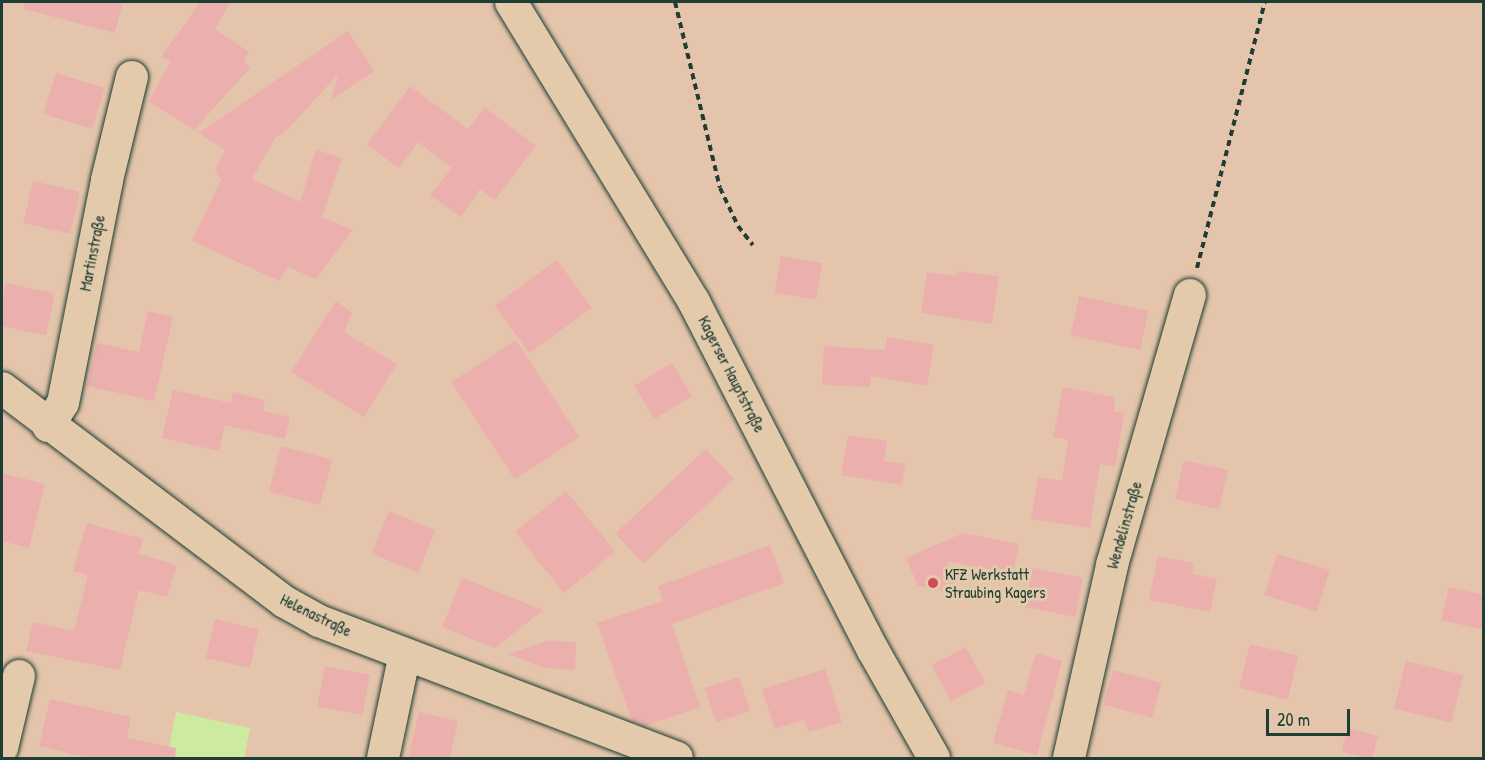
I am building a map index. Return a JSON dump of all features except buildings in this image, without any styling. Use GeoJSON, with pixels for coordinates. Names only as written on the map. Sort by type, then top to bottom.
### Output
{"type":"FeatureCollection","features":[{"type":"Feature","properties":{"kind":"street","name":"Kagerser Hauptstraße"},"geometry":{"type":"LineString","coordinates":[[511,2],[694,302],[873,651],[934,759]]}},
{"type":"Feature","properties":{"kind":"street","name":"Martinstraße"},"geometry":{"type":"LineString","coordinates":[[48,426],[63,403],[107,180],[132,77]]}},
{"type":"Feature","properties":{"kind":"street","name":"Wendelinstraße"},"geometry":{"type":"LineString","coordinates":[[1069,759],[1112,565],[1190,294]]}},
{"type":"Feature","properties":{"kind":"street","name":"Helenastraße"},"geometry":{"type":"LineString","coordinates":[[2,388],[48,426],[285,602],[319,621],[405,654],[602,746],[677,759]]}},
{"type":"Feature","properties":{"kind":"street"},"geometry":{"type":"LineString","coordinates":[[383,759],[405,654]]}},
{"type":"Feature","properties":{"kind":"street"},"geometry":{"type":"LineString","coordinates":[[2,748],[19,676]]}},
{"type":"Feature","properties":{"kind":"path"},"geometry":{"type":"LineString","coordinates":[[675,2],[720,188],[738,226],[753,245]]}},
{"type":"Feature","properties":{"kind":"path"},"geometry":{"type":"LineString","coordinates":[[1190,294],[1264,2]]}},
{"type":"Feature","properties":{"kind":"green space"},"geometry":{"type":"Polygon","coordinates":[[[176,712],[250,728],[244,758],[167,758],[176,712]]]}},
{"type":"Feature","properties":{"kind":"place","name":"KFZ Werkstatt Straubing Kagers"},"geometry":{"type":"Point","coordinates":[933,583]}}]}
